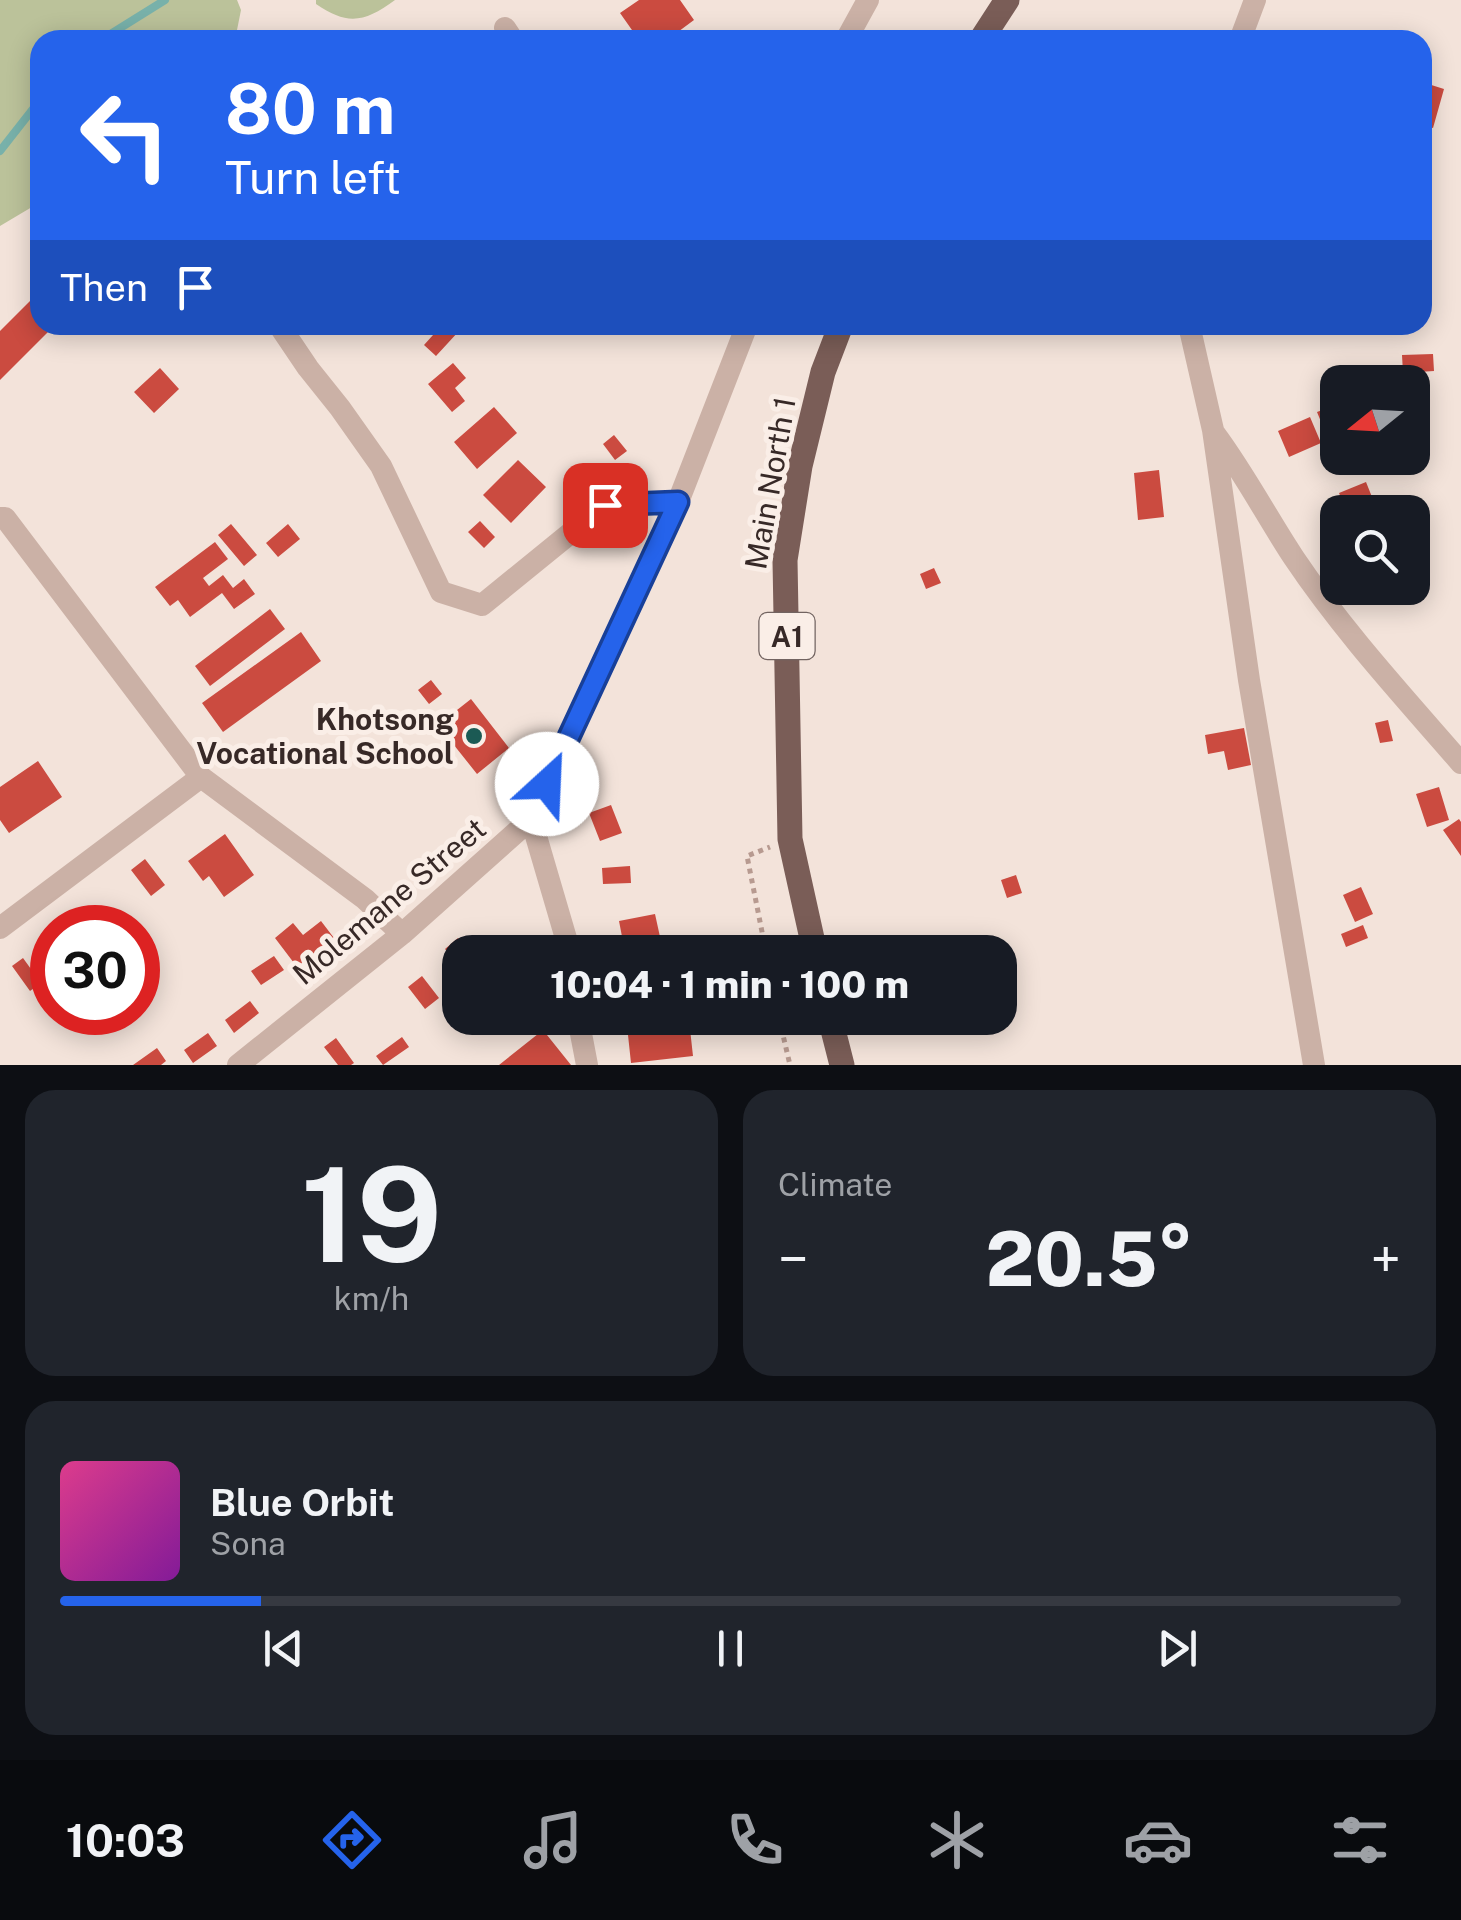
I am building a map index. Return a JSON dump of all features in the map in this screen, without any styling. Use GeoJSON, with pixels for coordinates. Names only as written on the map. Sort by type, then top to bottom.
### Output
{"type":"FeatureCollection","features":[{"type":"Feature","properties":{"kind":"main road"},"geometry":{"type":"LineString","coordinates":[[987,30],[1006,0]]}},
{"type":"Feature","properties":{"kind":"main road","name":"Main North 1"},"geometry":{"type":"LineString","coordinates":[[811,935],[790,839],[785,560],[800,466],[823,372],[837,335]]}},
{"type":"Feature","properties":{"kind":"main road"},"geometry":{"type":"LineString","coordinates":[[834,1035],[842,1065]]}},
{"type":"Feature","properties":{"kind":"street"},"geometry":{"type":"LineString","coordinates":[[852,30],[868,0]]}},
{"type":"Feature","properties":{"kind":"street"},"geometry":{"type":"LineString","coordinates":[[1244,30],[1255,0]]}},
{"type":"Feature","properties":{"kind":"street"},"geometry":{"type":"LineString","coordinates":[[286,335],[381,466],[441,592],[482,605],[605,505],[678,502]]}},
{"type":"Feature","properties":{"kind":"street","name":"Molemane Street"},"geometry":{"type":"LineString","coordinates":[[238,1065],[402,934],[531,819],[678,502],[736,335]]}},
{"type":"Feature","properties":{"kind":"street"},"geometry":{"type":"LineString","coordinates":[[1191,335],[1213,430],[1249,680],[1314,1065]]}},
{"type":"Feature","properties":{"kind":"street"},"geometry":{"type":"LineString","coordinates":[[1213,430],[1296,560],[1362,647],[1461,763]]}},
{"type":"Feature","properties":{"kind":"street"},"geometry":{"type":"LineString","coordinates":[[0,518],[5,518],[201,777],[365,899],[402,934]]}},
{"type":"Feature","properties":{"kind":"street"},"geometry":{"type":"LineString","coordinates":[[0,928],[201,777]]}},
{"type":"Feature","properties":{"kind":"street"},"geometry":{"type":"LineString","coordinates":[[531,819],[565,935]]}},
{"type":"Feature","properties":{"kind":"street"},"geometry":{"type":"LineString","coordinates":[[581,1035],[586,1065]]}},
{"type":"Feature","properties":{"kind":"path"},"geometry":{"type":"LineString","coordinates":[[763,935],[747,856],[790,839]]}},
{"type":"Feature","properties":{"kind":"path"},"geometry":{"type":"LineString","coordinates":[[783,1035],[790,1065]]}},
{"type":"Feature","properties":{"kind":"green space"},"geometry":{"type":"Polygon","coordinates":[[[0,0],[237,0],[241,10],[237,30],[30,30],[30,208],[0,226],[0,0]]]}},
{"type":"Feature","properties":{"kind":"green space"},"geometry":{"type":"Polygon","coordinates":[[[316,0],[395,0],[356,19],[327,11],[316,0]]]}},
{"type":"Feature","properties":{"kind":"building"},"geometry":{"type":"Polygon","coordinates":[[[639,0],[680,0],[694,20],[680,30],[632,30],[620,13],[639,0]]]}},
{"type":"Feature","properties":{"kind":"building"},"geometry":{"type":"Polygon","coordinates":[[[1432,85],[1444,89],[1432,128],[1432,85]]]}},
{"type":"Feature","properties":{"kind":"building"},"geometry":{"type":"Polygon","coordinates":[[[30,301],[30,335],[45,335],[0,380],[0,331],[30,301]]]}},
{"type":"Feature","properties":{"kind":"building"},"geometry":{"type":"Polygon","coordinates":[[[433,335],[455,335],[436,356],[424,345],[433,335]]]}},
{"type":"Feature","properties":{"kind":"building"},"geometry":{"type":"Polygon","coordinates":[[[1433,354],[1434,371],[1430,371],[1430,365],[1403,365],[1402,355],[1433,354]]]}},
{"type":"Feature","properties":{"kind":"building"},"geometry":{"type":"Polygon","coordinates":[[[453,363],[466,378],[455,388],[465,401],[452,412],[428,384],[453,363]]]}},
{"type":"Feature","properties":{"kind":"building"},"geometry":{"type":"Polygon","coordinates":[[[160,368],[179,389],[154,413],[134,392],[160,368]]]}},
{"type":"Feature","properties":{"kind":"building"},"geometry":{"type":"Polygon","coordinates":[[[494,407],[517,433],[477,469],[454,442],[494,407]]]}},
{"type":"Feature","properties":{"kind":"building"},"geometry":{"type":"Polygon","coordinates":[[[1310,417],[1320,443],[1289,457],[1278,431],[1310,417]]]}},
{"type":"Feature","properties":{"kind":"building"},"geometry":{"type":"Polygon","coordinates":[[[614,435],[627,451],[615,460],[603,444],[614,435]]]}},
{"type":"Feature","properties":{"kind":"building"},"geometry":{"type":"Polygon","coordinates":[[[518,460],[546,487],[511,523],[483,495],[518,460]]]}},
{"type":"Feature","properties":{"kind":"building"},"geometry":{"type":"Polygon","coordinates":[[[1159,470],[1164,517],[1138,520],[1134,473],[1159,470]]]}},
{"type":"Feature","properties":{"kind":"building"},"geometry":{"type":"Polygon","coordinates":[[[1366,482],[1371,495],[1340,495],[1366,482]]]}},
{"type":"Feature","properties":{"kind":"building"},"geometry":{"type":"Polygon","coordinates":[[[480,521],[495,537],[484,548],[468,532],[480,521]]]}},
{"type":"Feature","properties":{"kind":"building"},"geometry":{"type":"Polygon","coordinates":[[[231,524],[257,555],[244,566],[218,535],[231,524]]]}},
{"type":"Feature","properties":{"kind":"building"},"geometry":{"type":"Polygon","coordinates":[[[288,524],[300,539],[278,557],[266,543],[288,524]]]}},
{"type":"Feature","properties":{"kind":"building"},"geometry":{"type":"Polygon","coordinates":[[[215,542],[228,559],[203,578],[209,586],[223,575],[233,588],[244,579],[255,594],[234,609],[222,593],[190,617],[178,600],[170,606],[155,587],[215,542]]]}},
{"type":"Feature","properties":{"kind":"building"},"geometry":{"type":"Polygon","coordinates":[[[934,568],[941,583],[926,589],[920,574],[934,568]]]}},
{"type":"Feature","properties":{"kind":"building"},"geometry":{"type":"Polygon","coordinates":[[[270,609],[285,629],[210,686],[195,666],[270,609]]]}},
{"type":"Feature","properties":{"kind":"building"},"geometry":{"type":"Polygon","coordinates":[[[301,632],[321,661],[223,732],[202,703],[301,632]]]}},
{"type":"Feature","properties":{"kind":"building"},"geometry":{"type":"Polygon","coordinates":[[[431,680],[442,694],[429,704],[418,690],[431,680]]]}},
{"type":"Feature","properties":{"kind":"building","name":"Khotsong Vocational School"},"geometry":{"type":"Polygon","coordinates":[[[471,699],[509,748],[477,774],[438,725],[471,699]]]}},
{"type":"Feature","properties":{"kind":"building"},"geometry":{"type":"Polygon","coordinates":[[[1388,720],[1393,741],[1380,743],[1375,723],[1388,720]]]}},
{"type":"Feature","properties":{"kind":"building"},"geometry":{"type":"Polygon","coordinates":[[[1244,728],[1251,765],[1228,770],[1224,751],[1208,754],[1205,735],[1244,728]]]}},
{"type":"Feature","properties":{"kind":"building"},"geometry":{"type":"Polygon","coordinates":[[[38,761],[62,797],[9,833],[0,820],[0,787],[38,761]]]}},
{"type":"Feature","properties":{"kind":"building"},"geometry":{"type":"Polygon","coordinates":[[[1439,787],[1449,820],[1427,827],[1416,794],[1439,787]]]}},
{"type":"Feature","properties":{"kind":"building"},"geometry":{"type":"Polygon","coordinates":[[[611,805],[622,833],[600,841],[589,813],[611,805]]]}},
{"type":"Feature","properties":{"kind":"building"},"geometry":{"type":"Polygon","coordinates":[[[1459,819],[1461,822],[1461,856],[1443,830],[1459,819]]]}},
{"type":"Feature","properties":{"kind":"building"},"geometry":{"type":"Polygon","coordinates":[[[225,834],[254,875],[224,897],[209,876],[203,881],[188,861],[225,834]]]}},
{"type":"Feature","properties":{"kind":"building"},"geometry":{"type":"Polygon","coordinates":[[[145,859],[165,885],[151,896],[131,870],[145,859]]]}},
{"type":"Feature","properties":{"kind":"building"},"geometry":{"type":"Polygon","coordinates":[[[630,866],[631,883],[603,884],[602,868],[630,866]]]}},
{"type":"Feature","properties":{"kind":"building"},"geometry":{"type":"Polygon","coordinates":[[[1016,875],[1022,893],[1007,898],[1001,880],[1016,875]]]}},
{"type":"Feature","properties":{"kind":"building"},"geometry":{"type":"Polygon","coordinates":[[[1361,887],[1373,914],[1355,922],[1343,895],[1361,887]]]}},
{"type":"Feature","properties":{"kind":"building"},"geometry":{"type":"Polygon","coordinates":[[[655,914],[660,935],[622,935],[619,921],[655,914]]]}},
{"type":"Feature","properties":{"kind":"building"},"geometry":{"type":"Polygon","coordinates":[[[321,921],[334,938],[297,967],[275,938],[293,923],[303,935],[321,921]]]}},
{"type":"Feature","properties":{"kind":"building"},"geometry":{"type":"Polygon","coordinates":[[[1363,925],[1368,938],[1346,947],[1341,934],[1363,925]]]}},
{"type":"Feature","properties":{"kind":"building"},"geometry":{"type":"Polygon","coordinates":[[[274,956],[284,970],[261,985],[251,971],[274,956]]]}},
{"type":"Feature","properties":{"kind":"building"},"geometry":{"type":"Polygon","coordinates":[[[23,958],[30,968],[30,991],[12,966],[23,958]]]}},
{"type":"Feature","properties":{"kind":"building"},"geometry":{"type":"Polygon","coordinates":[[[422,976],[439,998],[425,1009],[408,987],[422,976]]]}},
{"type":"Feature","properties":{"kind":"building"},"geometry":{"type":"Polygon","coordinates":[[[250,1001],[259,1013],[234,1033],[225,1020],[250,1001]]]}},
{"type":"Feature","properties":{"kind":"building"},"geometry":{"type":"Polygon","coordinates":[[[208,1033],[217,1046],[193,1063],[184,1050],[208,1033]]]}},
{"type":"Feature","properties":{"kind":"building"},"geometry":{"type":"Polygon","coordinates":[[[537,1035],[547,1035],[571,1065],[499,1065],[537,1035]]]}},
{"type":"Feature","properties":{"kind":"building"},"geometry":{"type":"Polygon","coordinates":[[[628,1035],[691,1035],[693,1056],[631,1063],[628,1035]]]}},
{"type":"Feature","properties":{"kind":"building"},"geometry":{"type":"Polygon","coordinates":[[[402,1037],[409,1047],[383,1065],[376,1056],[402,1037]]]}},
{"type":"Feature","properties":{"kind":"building"},"geometry":{"type":"Polygon","coordinates":[[[336,1038],[354,1063],[351,1065],[338,1065],[324,1047],[336,1038]]]}},
{"type":"Feature","properties":{"kind":"building"},"geometry":{"type":"Polygon","coordinates":[[[157,1048],[166,1061],[161,1065],[133,1065],[157,1048]]]}},
{"type":"Feature","properties":{"kind":"waterway"},"geometry":{"type":"LineString","coordinates":[[117,30],[165,0]]}},
{"type":"Feature","properties":{"kind":"waterway"},"geometry":{"type":"LineString","coordinates":[[0,151],[30,113]]}},
{"type":"Feature","properties":{"kind":"place","name":"Khotsong Vocational School"},"geometry":{"type":"Point","coordinates":[474,736]}},
{"type":"Feature","properties":{"kind":"route"},"geometry":{"type":"LineString","coordinates":[[547,784],[678,502],[605,505]]}}]}
